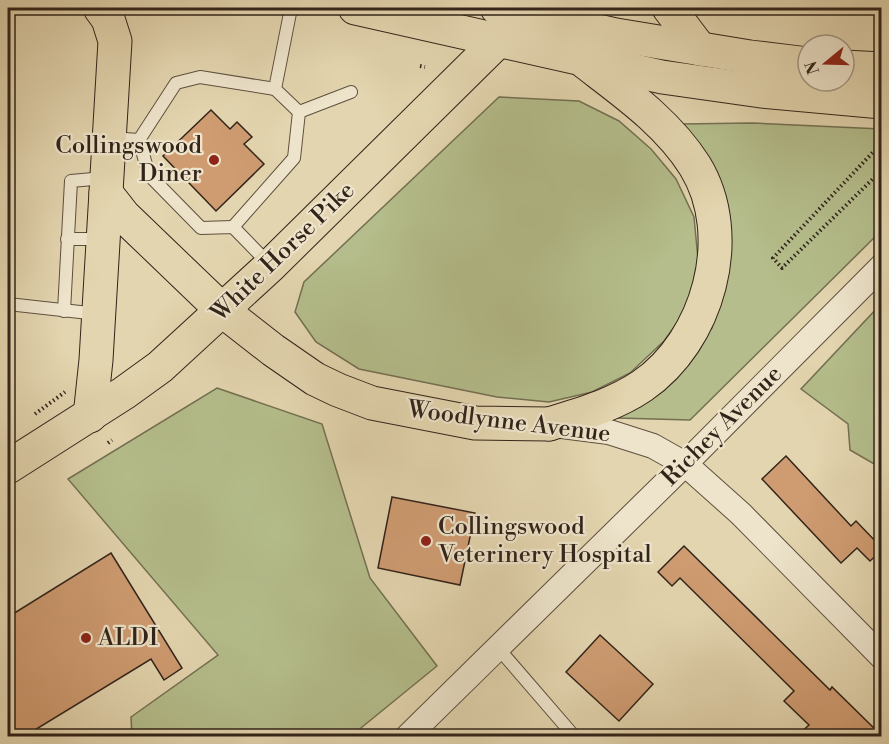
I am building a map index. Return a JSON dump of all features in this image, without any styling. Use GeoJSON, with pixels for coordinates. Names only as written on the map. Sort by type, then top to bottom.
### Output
{"type":"FeatureCollection","features":[{"type":"Feature","properties":{"kind":"main road"},"geometry":{"type":"LineString","coordinates":[[90,416],[107,185],[125,139],[115,41],[108,19],[100,8]]}},
{"type":"Feature","properties":{"kind":"main road"},"geometry":{"type":"LineString","coordinates":[[355,8],[515,17],[700,49],[796,62]]}},
{"type":"Feature","properties":{"kind":"main road"},"geometry":{"type":"LineString","coordinates":[[669,8],[700,49]]}},
{"type":"Feature","properties":{"kind":"main road"},"geometry":{"type":"LineString","coordinates":[[515,17],[577,56],[645,109],[676,140],[696,167],[713,217],[715,244],[706,297],[686,339],[665,366],[642,386],[617,400],[549,424]]}},
{"type":"Feature","properties":{"kind":"main road","name":"White Horse Pike"},"geometry":{"type":"LineString","coordinates":[[8,467],[90,416],[160,367],[326,211],[515,17]]}},
{"type":"Feature","properties":{"kind":"main road"},"geometry":{"type":"LineString","coordinates":[[577,56],[662,77],[760,91],[882,102]]}},
{"type":"Feature","properties":{"kind":"main road"},"geometry":{"type":"LineString","coordinates":[[856,68],[882,69]]}},
{"type":"Feature","properties":{"kind":"main road","name":"Woodlynne Avenue"},"geometry":{"type":"LineString","coordinates":[[107,185],[124,216],[223,310],[273,350],[315,379],[372,403],[475,423],[549,424]]}},
{"type":"Feature","properties":{"kind":"street","name":"Richey Avenue"},"geometry":{"type":"LineString","coordinates":[[408,736],[685,464],[882,266]]}},
{"type":"Feature","properties":{"kind":"street","name":"Woodlynne Avenue"},"geometry":{"type":"LineString","coordinates":[[549,424],[609,432],[653,446],[685,464],[741,514],[882,657]]}},
{"type":"Feature","properties":{"kind":"lane"},"geometry":{"type":"LineString","coordinates":[[274,89],[291,8]]}},
{"type":"Feature","properties":{"kind":"lane"},"geometry":{"type":"LineString","coordinates":[[200,77],[274,89],[299,112],[294,158],[233,227],[201,228],[149,175],[125,139],[176,83],[200,77]]}},
{"type":"Feature","properties":{"kind":"lane"},"geometry":{"type":"LineString","coordinates":[[299,112],[351,92]]}},
{"type":"Feature","properties":{"kind":"lane"},"geometry":{"type":"LineString","coordinates":[[64,311],[71,181],[107,185]]}},
{"type":"Feature","properties":{"kind":"lane"},"geometry":{"type":"LineString","coordinates":[[233,227],[271,265]]}},
{"type":"Feature","properties":{"kind":"lane"},"geometry":{"type":"LineString","coordinates":[[67,239],[103,240]]}},
{"type":"Feature","properties":{"kind":"lane"},"geometry":{"type":"LineString","coordinates":[[8,304],[99,314]]}},
{"type":"Feature","properties":{"kind":"lane"},"geometry":{"type":"LineString","coordinates":[[498,648],[574,736]]}},
{"type":"Feature","properties":{"kind":"path"},"geometry":{"type":"LineString","coordinates":[[882,74],[876,149],[773,258],[782,268],[882,170]]}},
{"type":"Feature","properties":{"kind":"path"},"geometry":{"type":"LineString","coordinates":[[876,149],[882,155]]}},
{"type":"Feature","properties":{"kind":"path"},"geometry":{"type":"LineString","coordinates":[[27,420],[72,386]]}},
{"type":"Feature","properties":{"kind":"green space"},"geometry":{"type":"Polygon","coordinates":[[[499,97],[579,101],[619,121],[651,149],[676,179],[694,217],[698,259],[694,300],[664,341],[630,373],[592,392],[549,402],[497,397],[359,369],[316,342],[295,312],[304,282],[499,97]]]}},
{"type":"Feature","properties":{"kind":"green space"},"geometry":{"type":"Polygon","coordinates":[[[752,123],[881,129],[881,231],[690,420],[618,418],[667,386],[712,328],[726,267],[681,124],[752,123]]]}},
{"type":"Feature","properties":{"kind":"green space"},"geometry":{"type":"Polygon","coordinates":[[[881,304],[881,468],[850,450],[848,424],[801,389],[881,304]]]}},
{"type":"Feature","properties":{"kind":"green space"},"geometry":{"type":"Polygon","coordinates":[[[217,388],[322,424],[370,578],[437,666],[351,736],[132,736],[131,717],[218,655],[68,479],[217,388]]]}},
{"type":"Feature","properties":{"kind":"building","name":"Collingswood Diner"},"geometry":{"type":"Polygon","coordinates":[[[211,110],[230,129],[237,122],[252,137],[244,144],[264,164],[216,211],[163,156],[211,110]]]}},
{"type":"Feature","properties":{"kind":"building"},"geometry":{"type":"Polygon","coordinates":[[[786,456],[851,526],[856,521],[882,548],[870,561],[857,548],[841,563],[762,479],[786,456]]]}},
{"type":"Feature","properties":{"kind":"building","name":"Collingswood Veterinery Hospital"},"geometry":{"type":"Polygon","coordinates":[[[392,497],[475,513],[460,585],[378,568],[392,497]]]}},
{"type":"Feature","properties":{"kind":"building"},"geometry":{"type":"Polygon","coordinates":[[[684,546],[830,690],[832,687],[882,736],[797,736],[809,725],[784,701],[794,691],[680,578],[672,586],[658,572],[684,546]]]}},
{"type":"Feature","properties":{"kind":"building","name":"ALDI"},"geometry":{"type":"Polygon","coordinates":[[[111,553],[182,668],[164,680],[151,659],[25,736],[16,736],[8,723],[8,617],[111,553]]]}},
{"type":"Feature","properties":{"kind":"building"},"geometry":{"type":"Polygon","coordinates":[[[600,635],[653,684],[619,721],[566,672],[600,635]]]}},
{"type":"Feature","properties":{"kind":"place","name":"Collingswood Diner"},"geometry":{"type":"Point","coordinates":[214,160]}},
{"type":"Feature","properties":{"kind":"place","name":"Collingswood Veterinery Hospital"},"geometry":{"type":"Point","coordinates":[426,541]}},
{"type":"Feature","properties":{"kind":"place","name":"ALDI"},"geometry":{"type":"Point","coordinates":[86,638]}}]}
